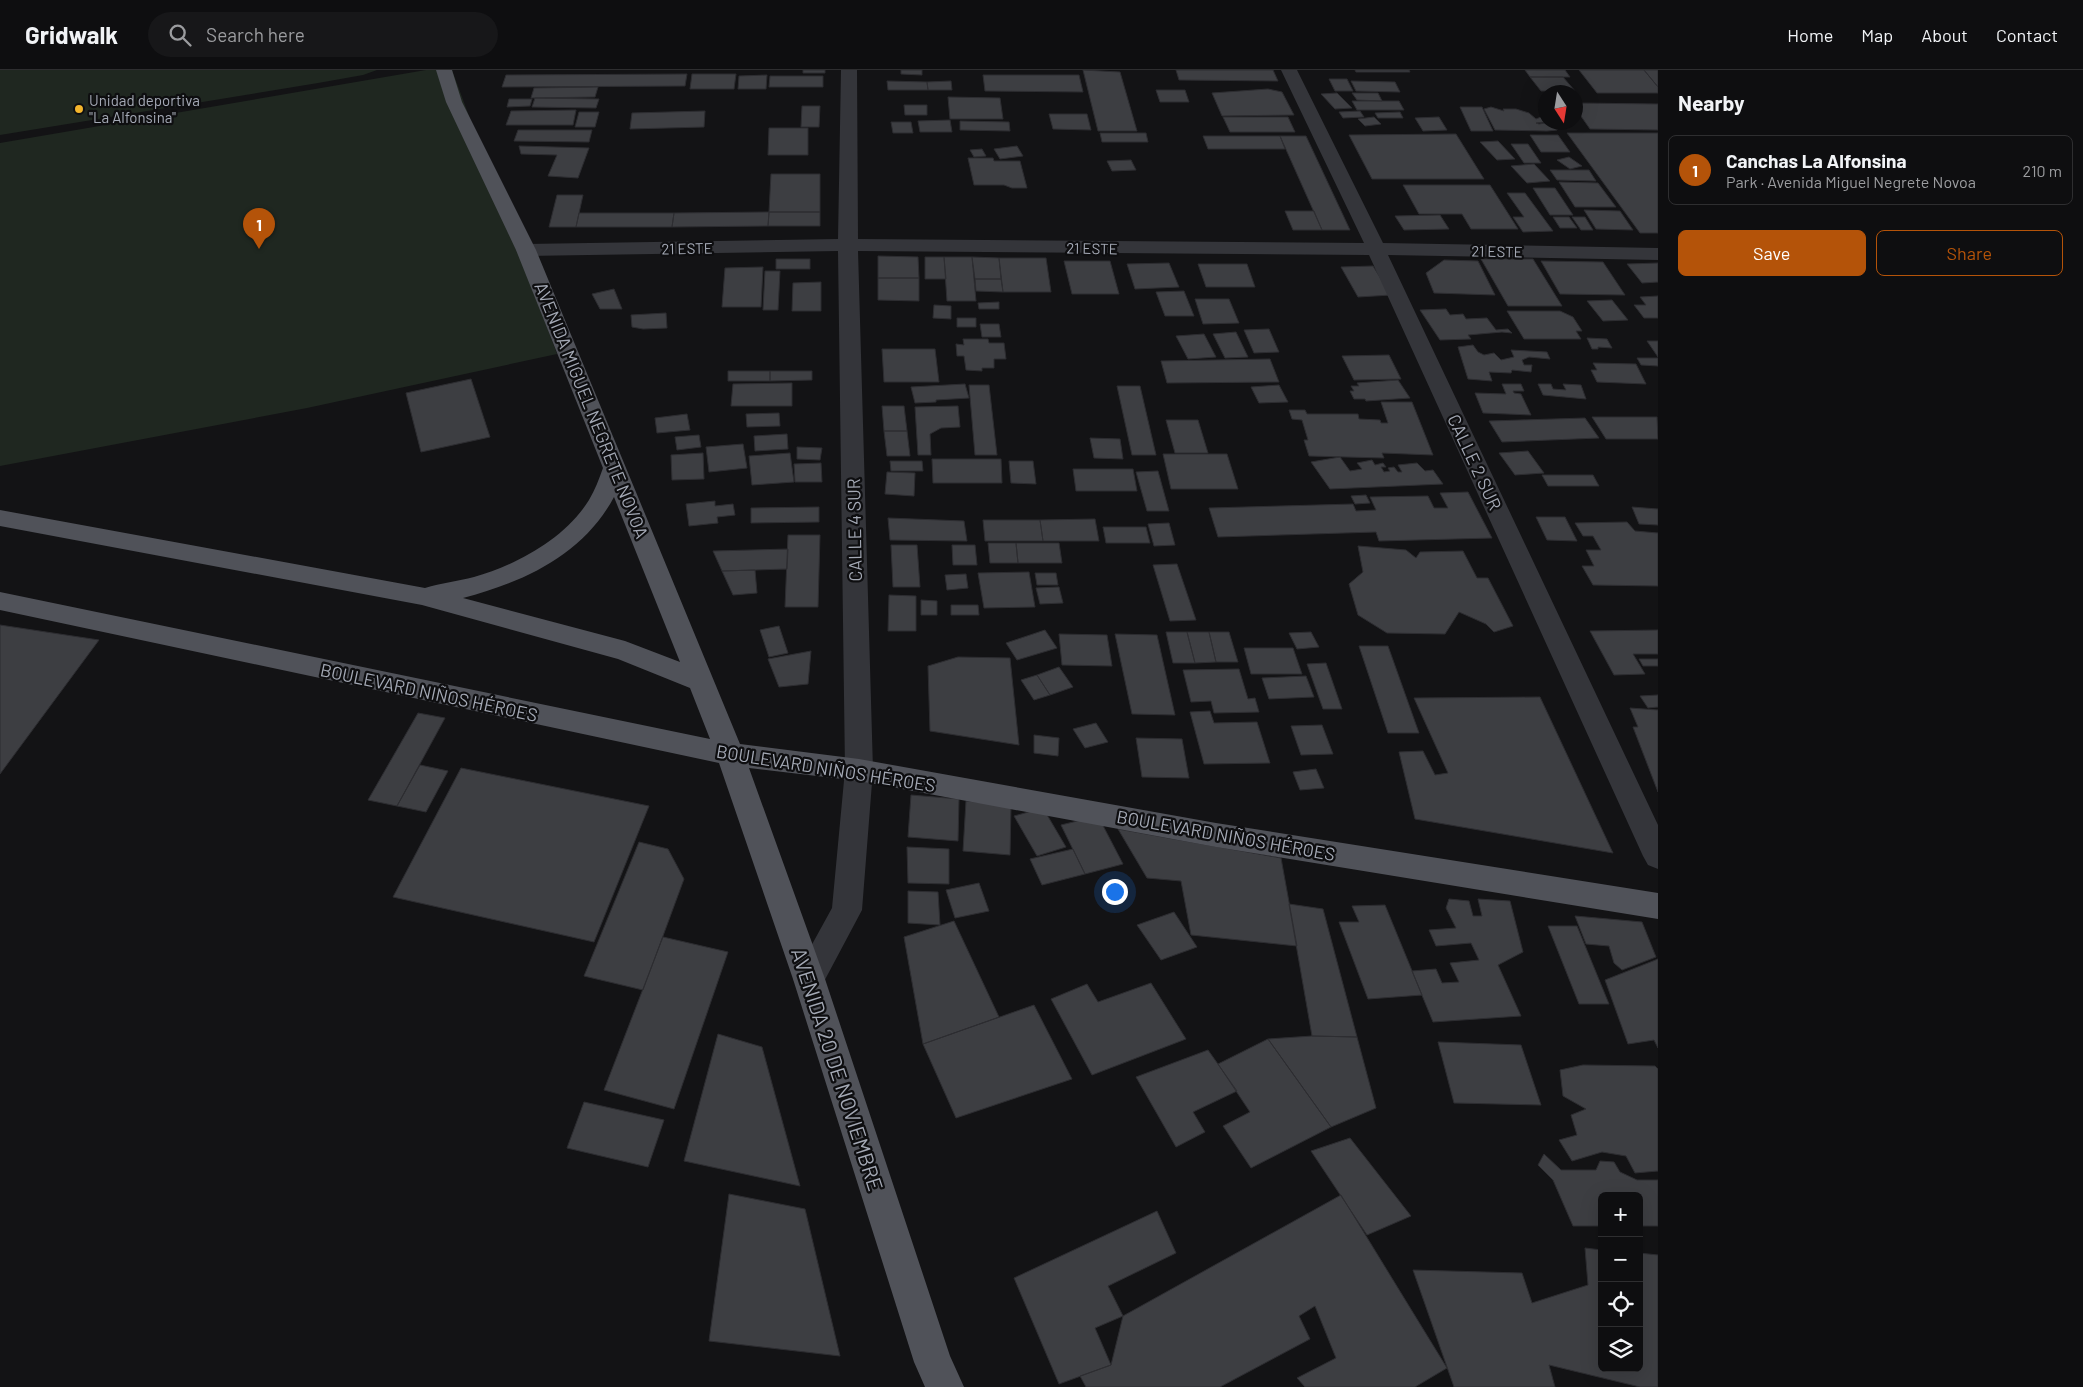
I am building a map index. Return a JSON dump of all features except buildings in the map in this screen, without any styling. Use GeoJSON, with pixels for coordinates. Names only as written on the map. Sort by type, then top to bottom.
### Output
{"type":"FeatureCollection","features":[{"type":"Feature","properties":{"kind":"main road","name":"AVENIDA MIGUEL NEGRETE NOVOA"},"geometry":{"type":"LineString","coordinates":[[444,70],[454,102],[526,250],[730,754]]}},
{"type":"Feature","properties":{"kind":"main road"},"geometry":{"type":"LineString","coordinates":[[422,596],[452,592],[491,581],[535,562],[579,528],[596,508],[608,486],[615,466]]}},
{"type":"Feature","properties":{"kind":"main road"},"geometry":{"type":"LineString","coordinates":[[0,518],[422,596],[625,650],[702,682]]}},
{"type":"Feature","properties":{"kind":"main road","name":"BOULEVARD NIÑOS HÉROES"},"geometry":{"type":"LineString","coordinates":[[0,601],[730,754],[859,770],[1216,835],[1658,906]]}},
{"type":"Feature","properties":{"kind":"main road","name":"AVENIDA 20 DE NOVIEMBRE"},"geometry":{"type":"LineString","coordinates":[[730,754],[809,979],[937,1379]]}},
{"type":"Feature","properties":{"kind":"street","name":"CALLE 4 SUR"},"geometry":{"type":"LineString","coordinates":[[809,979],[847,910],[859,770],[848,246],[848,70]]}},
{"type":"Feature","properties":{"kind":"street","name":"CALLE 2 SUR"},"geometry":{"type":"LineString","coordinates":[[1289,70],[1376,249],[1658,856]]}},
{"type":"Feature","properties":{"kind":"street","name":"21 ESTE"},"geometry":{"type":"LineString","coordinates":[[526,250],[848,246],[1376,249],[1658,254]]}},
{"type":"Feature","properties":{"kind":"shaded area","name":"Unidad deportiva ''La Alfonsina''"},"geometry":{"type":"Polygon","coordinates":[[[0,70],[377,70],[363,75],[318,83],[0,135],[0,70]]]}},
{"type":"Feature","properties":{"kind":"shaded area"},"geometry":{"type":"Polygon","coordinates":[[[426,70],[452,70],[557,354],[307,408],[0,466],[0,143],[426,70]]]}},
{"type":"Feature","properties":{"kind":"place","name":"Unidad deportiva ''La Alfonsina''"},"geometry":{"type":"Point","coordinates":[79,109]}},
{"type":"Feature","properties":{"kind":"place","name":"Canchas La Alfonsina"},"geometry":{"type":"Point","coordinates":[259,249]}}]}
